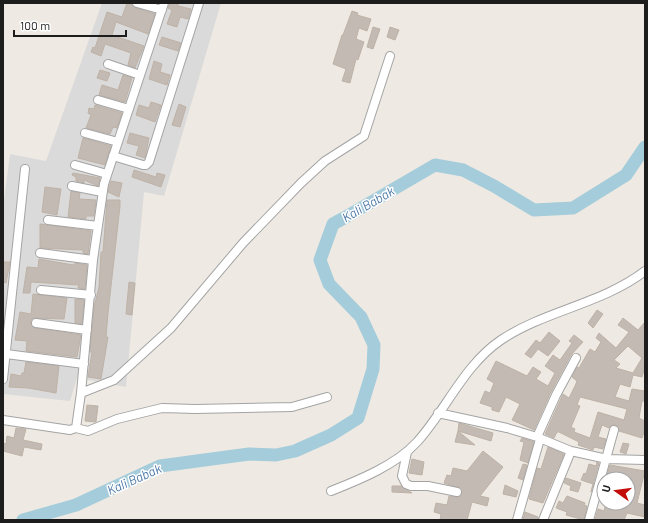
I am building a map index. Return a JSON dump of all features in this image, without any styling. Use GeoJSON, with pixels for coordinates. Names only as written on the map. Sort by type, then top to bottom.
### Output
{"type":"FeatureCollection","features":[{"type":"Feature","properties":{"kind":"street"},"geometry":{"type":"LineString","coordinates":[[76,428],[88,330],[93,260],[102,192],[163,7],[137,3]]}},
{"type":"Feature","properties":{"kind":"street"},"geometry":{"type":"LineString","coordinates":[[113,156],[144,165],[149,162],[199,3]]}},
{"type":"Feature","properties":{"kind":"street"},"geometry":{"type":"LineString","coordinates":[[81,393],[114,380],[143,354],[174,325],[243,243],[303,181],[325,162],[364,136],[390,56]]}},
{"type":"Feature","properties":{"kind":"street"},"geometry":{"type":"LineString","coordinates":[[108,64],[140,75]]}},
{"type":"Feature","properties":{"kind":"street"},"geometry":{"type":"LineString","coordinates":[[98,100],[129,109]]}},
{"type":"Feature","properties":{"kind":"street"},"geometry":{"type":"LineString","coordinates":[[85,133],[118,142]]}},
{"type":"Feature","properties":{"kind":"street"},"geometry":{"type":"LineString","coordinates":[[75,165],[107,174]]}},
{"type":"Feature","properties":{"kind":"street"},"geometry":{"type":"LineString","coordinates":[[3,379],[25,169]]}},
{"type":"Feature","properties":{"kind":"street"},"geometry":{"type":"LineString","coordinates":[[72,186],[102,192]]}},
{"type":"Feature","properties":{"kind":"street"},"geometry":{"type":"LineString","coordinates":[[48,220],[98,226]]}},
{"type":"Feature","properties":{"kind":"street"},"geometry":{"type":"LineString","coordinates":[[40,253],[93,260]]}},
{"type":"Feature","properties":{"kind":"street"},"geometry":{"type":"LineString","coordinates":[[331,491],[357,481],[407,452],[418,442],[477,362],[500,340],[548,316],[631,282],[645,271]]}},
{"type":"Feature","properties":{"kind":"street"},"geometry":{"type":"LineString","coordinates":[[41,290],[91,295]]}},
{"type":"Feature","properties":{"kind":"street"},"geometry":{"type":"LineString","coordinates":[[36,324],[88,330]]}},
{"type":"Feature","properties":{"kind":"street"},"geometry":{"type":"LineString","coordinates":[[6,354],[84,364]]}},
{"type":"Feature","properties":{"kind":"street"},"geometry":{"type":"LineString","coordinates":[[517,520],[538,438],[556,395],[576,358]]}},
{"type":"Feature","properties":{"kind":"street"},"geometry":{"type":"LineString","coordinates":[[5,422],[70,430],[76,428],[88,431],[117,419],[162,408],[195,410],[292,407],[327,397]]}},
{"type":"Feature","properties":{"kind":"street"},"geometry":{"type":"LineString","coordinates":[[438,413],[494,425],[538,438],[571,452],[607,460],[645,460]]}},
{"type":"Feature","properties":{"kind":"street"},"geometry":{"type":"LineString","coordinates":[[589,520],[607,460],[614,430]]}},
{"type":"Feature","properties":{"kind":"street"},"geometry":{"type":"LineString","coordinates":[[407,452],[402,476],[406,484],[411,486],[428,486],[457,492]]}},
{"type":"Feature","properties":{"kind":"street"},"geometry":{"type":"LineString","coordinates":[[543,520],[571,452]]}},
{"type":"Feature","properties":{"kind":"shaded area"},"geometry":{"type":"Polygon","coordinates":[[[102,3],[221,3],[164,196],[144,192],[126,387],[77,378],[70,401],[3,394],[3,208],[10,154],[46,161],[102,3]]]}},
{"type":"Feature","properties":{"kind":"building"},"geometry":{"type":"Polygon","coordinates":[[[127,3],[132,3],[136,8],[155,14],[148,34],[116,22],[112,35],[144,46],[135,68],[128,65],[131,53],[105,44],[101,56],[91,52],[93,47],[95,48],[107,12],[122,17],[127,3]]]}},
{"type":"Feature","properties":{"kind":"building"},"geometry":{"type":"Polygon","coordinates":[[[170,3],[178,3],[178,6],[191,9],[188,19],[180,17],[177,27],[167,24],[172,10],[168,8],[170,3]]]}},
{"type":"Feature","properties":{"kind":"building"},"geometry":{"type":"Polygon","coordinates":[[[352,11],[358,13],[357,15],[371,19],[367,31],[359,28],[356,39],[364,42],[358,60],[356,59],[350,83],[342,81],[346,69],[333,64],[342,35],[352,11]]]}},
{"type":"Feature","properties":{"kind":"building"},"geometry":{"type":"Polygon","coordinates":[[[373,27],[380,29],[373,49],[367,47],[373,27]]]}},
{"type":"Feature","properties":{"kind":"building"},"geometry":{"type":"Polygon","coordinates":[[[390,27],[399,30],[395,40],[387,37],[390,27]]]}},
{"type":"Feature","properties":{"kind":"building"},"geometry":{"type":"Polygon","coordinates":[[[162,37],[181,43],[178,51],[159,45],[162,37]]]}},
{"type":"Feature","properties":{"kind":"building"},"geometry":{"type":"Polygon","coordinates":[[[154,61],[162,64],[160,72],[170,75],[167,85],[149,79],[154,61]]]}},
{"type":"Feature","properties":{"kind":"building"},"geometry":{"type":"Polygon","coordinates":[[[100,70],[110,73],[107,81],[97,78],[100,70]]]}},
{"type":"Feature","properties":{"kind":"building"},"geometry":{"type":"Polygon","coordinates":[[[123,75],[132,78],[125,102],[99,95],[102,85],[118,90],[123,75]]]}},
{"type":"Feature","properties":{"kind":"building"},"geometry":{"type":"Polygon","coordinates":[[[151,102],[161,105],[155,122],[136,115],[139,105],[149,108],[151,102]]]}},
{"type":"Feature","properties":{"kind":"building"},"geometry":{"type":"Polygon","coordinates":[[[179,104],[186,107],[180,127],[172,125],[179,104]]]}},
{"type":"Feature","properties":{"kind":"building"},"geometry":{"type":"Polygon","coordinates":[[[95,105],[122,113],[117,128],[113,127],[110,134],[86,128],[91,115],[88,113],[89,108],[94,109],[95,105]]]}},
{"type":"Feature","properties":{"kind":"building"},"geometry":{"type":"Polygon","coordinates":[[[130,133],[149,138],[145,158],[136,155],[139,146],[127,143],[130,133]]]}},
{"type":"Feature","properties":{"kind":"building"},"geometry":{"type":"Polygon","coordinates":[[[83,138],[111,146],[105,165],[78,158],[83,138]]]}},
{"type":"Feature","properties":{"kind":"building"},"geometry":{"type":"Polygon","coordinates":[[[134,170],[156,177],[157,173],[165,175],[161,187],[132,177],[134,170]]]}},
{"type":"Feature","properties":{"kind":"building"},"geometry":{"type":"Polygon","coordinates":[[[73,173],[100,178],[98,186],[84,180],[84,183],[76,181],[76,177],[72,175],[73,173]]]}},
{"type":"Feature","properties":{"kind":"building"},"geometry":{"type":"Polygon","coordinates":[[[111,181],[122,183],[119,197],[108,192],[111,181]]]}},
{"type":"Feature","properties":{"kind":"building"},"geometry":{"type":"Polygon","coordinates":[[[45,187],[61,189],[57,215],[42,212],[45,187]]]}},
{"type":"Feature","properties":{"kind":"building"},"geometry":{"type":"Polygon","coordinates":[[[71,191],[80,193],[79,199],[96,200],[94,216],[86,216],[86,219],[68,217],[71,191]]]}},
{"type":"Feature","properties":{"kind":"building"},"geometry":{"type":"Polygon","coordinates":[[[107,200],[120,200],[120,206],[108,313],[106,337],[108,337],[101,379],[88,377],[92,352],[90,352],[94,307],[99,287],[101,252],[103,252],[107,200]]]}},
{"type":"Feature","properties":{"kind":"building"},"geometry":{"type":"Polygon","coordinates":[[[40,224],[91,231],[88,254],[83,253],[83,250],[40,248],[40,224]]]}},
{"type":"Feature","properties":{"kind":"building"},"geometry":{"type":"Polygon","coordinates":[[[39,259],[73,265],[76,263],[87,265],[85,289],[78,288],[79,285],[31,282],[30,293],[23,293],[27,267],[38,268],[39,259]]]}},
{"type":"Feature","properties":{"kind":"building"},"geometry":{"type":"Polygon","coordinates":[[[3,262],[10,262],[6,283],[3,282],[3,262]]]}},
{"type":"Feature","properties":{"kind":"building"},"geometry":{"type":"Polygon","coordinates":[[[129,282],[135,283],[132,315],[126,314],[129,282]]]}},
{"type":"Feature","properties":{"kind":"building"},"geometry":{"type":"Polygon","coordinates":[[[33,294],[67,298],[64,319],[34,318],[31,320],[31,325],[35,328],[81,335],[77,357],[26,351],[27,341],[15,340],[20,312],[31,314],[33,294]]]}},
{"type":"Feature","properties":{"kind":"building"},"geometry":{"type":"Polygon","coordinates":[[[75,299],[84,300],[82,324],[75,323],[75,299]]]}},
{"type":"Feature","properties":{"kind":"building"},"geometry":{"type":"Polygon","coordinates":[[[597,310],[603,314],[593,328],[588,323],[597,310]]]}},
{"type":"Feature","properties":{"kind":"building"},"geometry":{"type":"Polygon","coordinates":[[[623,318],[638,330],[645,322],[645,367],[642,377],[633,375],[630,387],[620,384],[615,397],[629,401],[632,389],[645,391],[645,401],[642,401],[639,418],[645,421],[645,429],[642,438],[619,431],[616,425],[612,425],[609,428],[602,425],[598,437],[606,439],[603,449],[594,447],[593,450],[578,445],[579,442],[559,432],[557,432],[554,438],[545,434],[563,394],[569,398],[575,386],[577,381],[572,377],[577,367],[579,368],[590,349],[595,352],[601,342],[596,338],[599,333],[616,348],[629,332],[618,325],[623,318]],[[628,346],[614,360],[620,364],[616,368],[633,373],[642,358],[628,346]],[[580,397],[577,405],[580,406],[571,427],[575,429],[574,432],[590,438],[598,412],[624,420],[627,409],[580,397]]]}},
{"type":"Feature","properties":{"kind":"building"},"geometry":{"type":"Polygon","coordinates":[[[549,332],[560,341],[548,356],[538,349],[531,358],[525,354],[536,340],[540,343],[549,332]]]}},
{"type":"Feature","properties":{"kind":"building"},"geometry":{"type":"Polygon","coordinates":[[[574,335],[583,342],[571,355],[551,392],[534,430],[512,420],[520,404],[506,397],[499,412],[492,410],[492,407],[480,403],[485,391],[490,393],[494,383],[487,379],[496,361],[527,376],[533,367],[541,372],[536,379],[548,386],[555,373],[545,366],[553,355],[560,360],[572,343],[569,341],[574,335]]]}},
{"type":"Feature","properties":{"kind":"building"},"geometry":{"type":"Polygon","coordinates":[[[26,362],[59,366],[56,393],[28,388],[9,387],[11,374],[21,376],[22,373],[24,373],[26,362]]]}},
{"type":"Feature","properties":{"kind":"building"},"geometry":{"type":"Polygon","coordinates":[[[87,405],[98,406],[96,422],[85,421],[87,405]]]}},
{"type":"Feature","properties":{"kind":"building"},"geometry":{"type":"Polygon","coordinates":[[[459,423],[493,433],[491,441],[458,431],[459,423]]]}},
{"type":"Feature","properties":{"kind":"building"},"geometry":{"type":"Polygon","coordinates":[[[16,428],[26,429],[23,440],[42,444],[41,450],[24,447],[22,456],[3,451],[3,443],[6,444],[7,436],[14,438],[16,428]]]}},
{"type":"Feature","properties":{"kind":"building"},"geometry":{"type":"Polygon","coordinates":[[[458,431],[475,445],[455,442],[458,431]]]}},
{"type":"Feature","properties":{"kind":"building"},"geometry":{"type":"Polygon","coordinates":[[[522,438],[534,442],[528,463],[520,460],[524,442],[520,441],[522,438]]]}},
{"type":"Feature","properties":{"kind":"building"},"geometry":{"type":"Polygon","coordinates":[[[623,443],[629,444],[626,454],[620,452],[623,443]]]}},
{"type":"Feature","properties":{"kind":"building"},"geometry":{"type":"Polygon","coordinates":[[[548,447],[564,454],[543,503],[529,499],[537,468],[541,469],[548,447]]]}},
{"type":"Feature","properties":{"kind":"building"},"geometry":{"type":"Polygon","coordinates":[[[483,451],[503,467],[480,496],[489,498],[487,506],[472,502],[467,520],[440,520],[441,514],[434,512],[436,503],[447,505],[449,496],[458,497],[462,493],[460,488],[444,483],[447,475],[451,476],[453,468],[467,471],[483,451]]]}},
{"type":"Feature","properties":{"kind":"building"},"geometry":{"type":"Polygon","coordinates":[[[412,459],[424,462],[422,475],[409,473],[412,459]]]}},
{"type":"Feature","properties":{"kind":"building"},"geometry":{"type":"Polygon","coordinates":[[[597,462],[599,463],[591,492],[593,484],[581,480],[584,473],[586,474],[589,464],[596,466],[597,462]]]}},
{"type":"Feature","properties":{"kind":"building"},"geometry":{"type":"Polygon","coordinates":[[[523,464],[527,465],[523,480],[518,478],[523,464]]]}},
{"type":"Feature","properties":{"kind":"building"},"geometry":{"type":"Polygon","coordinates":[[[610,465],[645,471],[637,503],[645,505],[645,517],[627,513],[624,520],[595,520],[597,511],[636,511],[636,471],[608,471],[610,465]]]}},
{"type":"Feature","properties":{"kind":"building"},"geometry":{"type":"Polygon","coordinates":[[[566,478],[581,483],[578,492],[570,490],[571,486],[564,483],[566,478]]]}},
{"type":"Feature","properties":{"kind":"building"},"geometry":{"type":"Polygon","coordinates":[[[505,485],[518,491],[516,497],[503,494],[505,485]]]}},
{"type":"Feature","properties":{"kind":"building"},"geometry":{"type":"Polygon","coordinates":[[[392,486],[401,486],[412,493],[392,492],[392,486]]]}},
{"type":"Feature","properties":{"kind":"building"},"geometry":{"type":"Polygon","coordinates":[[[567,496],[585,503],[584,505],[587,506],[584,520],[566,515],[567,512],[556,508],[559,501],[563,503],[567,496]]]}},
{"type":"Feature","properties":{"kind":"building"},"geometry":{"type":"Polygon","coordinates":[[[525,512],[538,517],[538,520],[523,520],[525,512]]]}},
{"type":"Feature","properties":{"kind":"waterway","name":"Kali Babak"},"geometry":{"type":"LineString","coordinates":[[23,520],[76,505],[160,466],[249,454],[276,455],[295,451],[331,435],[358,418],[373,369],[374,345],[361,317],[329,284],[320,260],[333,224],[435,165],[463,170],[494,186],[534,210],[573,208],[626,175],[645,147]]}}]}
